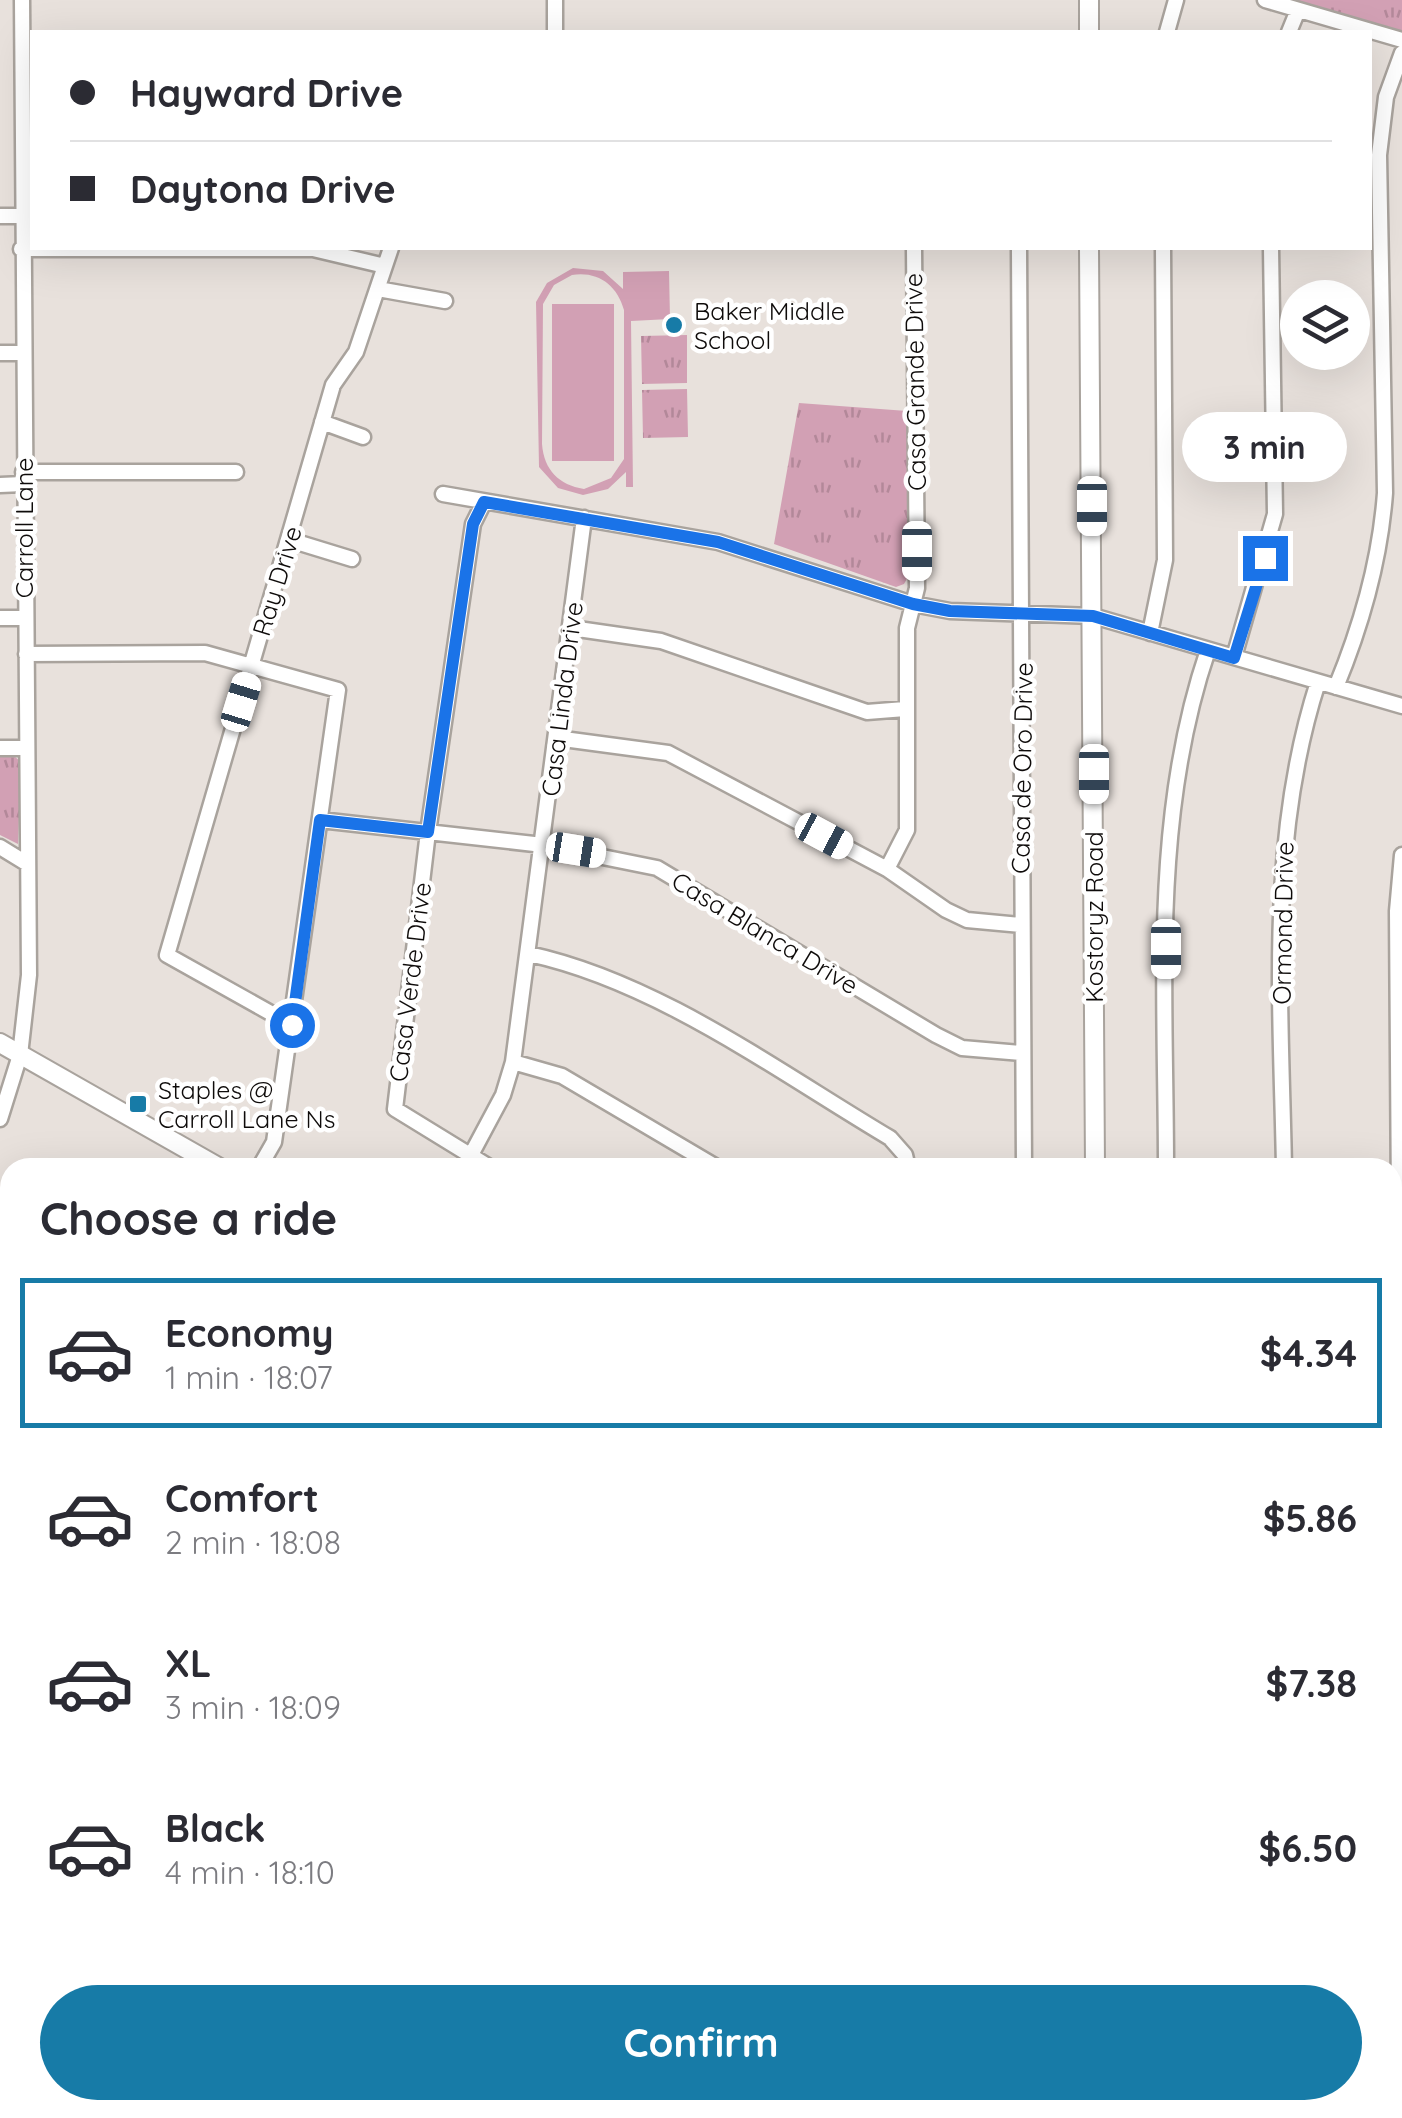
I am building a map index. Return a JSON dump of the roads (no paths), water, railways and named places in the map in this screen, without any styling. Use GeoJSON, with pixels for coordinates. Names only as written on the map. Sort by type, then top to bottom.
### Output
{"type":"FeatureCollection","features":[{"type":"Feature","properties":{"kind":"main road"},"geometry":{"type":"LineString","coordinates":[[1089,0],[1089,30]]}},
{"type":"Feature","properties":{"kind":"main road","name":"Kostoryz Road"},"geometry":{"type":"LineString","coordinates":[[1089,250],[1095,1158]]}},
{"type":"Feature","properties":{"kind":"main road"},"geometry":{"type":"LineString","coordinates":[[0,1043],[202,1158]]}},
{"type":"Feature","properties":{"kind":"street","name":"Carroll Lane"},"geometry":{"type":"LineString","coordinates":[[0,1119],[20,1055],[29,975],[20,216],[27,93],[22,0]]}},
{"type":"Feature","properties":{"kind":"street"},"geometry":{"type":"LineString","coordinates":[[555,0],[555,30]]}},
{"type":"Feature","properties":{"kind":"street"},"geometry":{"type":"LineString","coordinates":[[1168,30],[1176,0]]}},
{"type":"Feature","properties":{"kind":"street"},"geometry":{"type":"LineString","coordinates":[[1265,0],[1367,30]]}},
{"type":"Feature","properties":{"kind":"street"},"geometry":{"type":"LineString","coordinates":[[1290,30],[1298,10]]}},
{"type":"Feature","properties":{"kind":"street"},"geometry":{"type":"LineString","coordinates":[[1372,31],[1402,40]]}},
{"type":"Feature","properties":{"kind":"street"},"geometry":{"type":"LineString","coordinates":[[1336,687],[1356,640],[1381,538],[1385,493],[1379,155],[1386,97],[1402,52]]}},
{"type":"Feature","properties":{"kind":"street"},"geometry":{"type":"LineString","coordinates":[[0,216],[20,216]]}},
{"type":"Feature","properties":{"kind":"street"},"geometry":{"type":"LineString","coordinates":[[21,249],[30,249]]}},
{"type":"Feature","properties":{"kind":"street"},"geometry":{"type":"LineString","coordinates":[[318,250],[385,266]]}},
{"type":"Feature","properties":{"kind":"street","name":"Ray Drive"},"geometry":{"type":"LineString","coordinates":[[292,1025],[167,955],[333,385],[356,352],[390,250]]}},
{"type":"Feature","properties":{"kind":"street","name":"Casa Grande Drive"},"geometry":{"type":"LineString","coordinates":[[887,869],[906,830],[907,628],[917,588],[914,250]]}},
{"type":"Feature","properties":{"kind":"street","name":"Casa de Oro Drive"},"geometry":{"type":"LineString","coordinates":[[1019,250],[1024,612],[1020,926],[1024,1158]]}},
{"type":"Feature","properties":{"kind":"street"},"geometry":{"type":"LineString","coordinates":[[1150,633],[1165,560],[1163,250]]}},
{"type":"Feature","properties":{"kind":"street"},"geometry":{"type":"LineString","coordinates":[[1234,658],[1275,514],[1271,250]]}},
{"type":"Feature","properties":{"kind":"street"},"geometry":{"type":"LineString","coordinates":[[378,289],[445,301]]}},
{"type":"Feature","properties":{"kind":"street"},"geometry":{"type":"LineString","coordinates":[[0,353],[23,353]]}},
{"type":"Feature","properties":{"kind":"street"},"geometry":{"type":"LineString","coordinates":[[322,422],[363,437]]}},
{"type":"Feature","properties":{"kind":"street"},"geometry":{"type":"LineString","coordinates":[[0,484],[23,478],[236,472]]}},
{"type":"Feature","properties":{"kind":"street"},"geometry":{"type":"LineString","coordinates":[[443,494],[718,542],[913,604],[950,611],[1093,616],[1402,706]]}},
{"type":"Feature","properties":{"kind":"street","name":"Casa Verde Drive"},"geometry":{"type":"LineString","coordinates":[[462,1158],[395,1109],[428,832],[473,524],[484,502]]}},
{"type":"Feature","properties":{"kind":"street","name":"Casa Linda Drive"},"geometry":{"type":"LineString","coordinates":[[469,1158],[503,1095],[513,1062],[584,518]]}},
{"type":"Feature","properties":{"kind":"street"},"geometry":{"type":"LineString","coordinates":[[290,540],[352,559]]}},
{"type":"Feature","properties":{"kind":"street"},"geometry":{"type":"LineString","coordinates":[[0,618],[24,618]]}},
{"type":"Feature","properties":{"kind":"street"},"geometry":{"type":"LineString","coordinates":[[571,628],[661,642],[867,712],[906,709]]}},
{"type":"Feature","properties":{"kind":"street"},"geometry":{"type":"LineString","coordinates":[[1166,1158],[1166,840],[1190,701],[1208,650]]}},
{"type":"Feature","properties":{"kind":"street"},"geometry":{"type":"LineString","coordinates":[[26,654],[205,653],[338,690],[274,1142],[265,1158]]}},
{"type":"Feature","properties":{"kind":"street","name":"Ormond Drive"},"geometry":{"type":"LineString","coordinates":[[1284,1158],[1283,848],[1290,780],[1318,682]]}},
{"type":"Feature","properties":{"kind":"street"},"geometry":{"type":"LineString","coordinates":[[556,738],[668,753],[887,869],[967,920],[1020,926]]}},
{"type":"Feature","properties":{"kind":"street"},"geometry":{"type":"LineString","coordinates":[[0,748],[24,748]]}},
{"type":"Feature","properties":{"kind":"street","name":"Casa Blanca Drive"},"geometry":{"type":"LineString","coordinates":[[320,820],[543,845],[657,868],[936,1035],[962,1048],[1020,1052]]}},
{"type":"Feature","properties":{"kind":"street"},"geometry":{"type":"LineString","coordinates":[[0,847],[26,863]]}},
{"type":"Feature","properties":{"kind":"street"},"geometry":{"type":"LineString","coordinates":[[1398,1158],[1397,911],[1402,855]]}},
{"type":"Feature","properties":{"kind":"street"},"geometry":{"type":"LineString","coordinates":[[529,954],[578,964],[631,986],[890,1138],[906,1158]]}},
{"type":"Feature","properties":{"kind":"street"},"geometry":{"type":"LineString","coordinates":[[513,1062],[562,1076],[701,1158]]}},
{"type":"Feature","properties":{"kind":"place","name":"Baker Middle School"},"geometry":{"type":"Point","coordinates":[674,325]}},
{"type":"Feature","properties":{"kind":"place","name":"Staples @ Carroll Lane Ns"},"geometry":{"type":"Point","coordinates":[138,1104]}}]}
